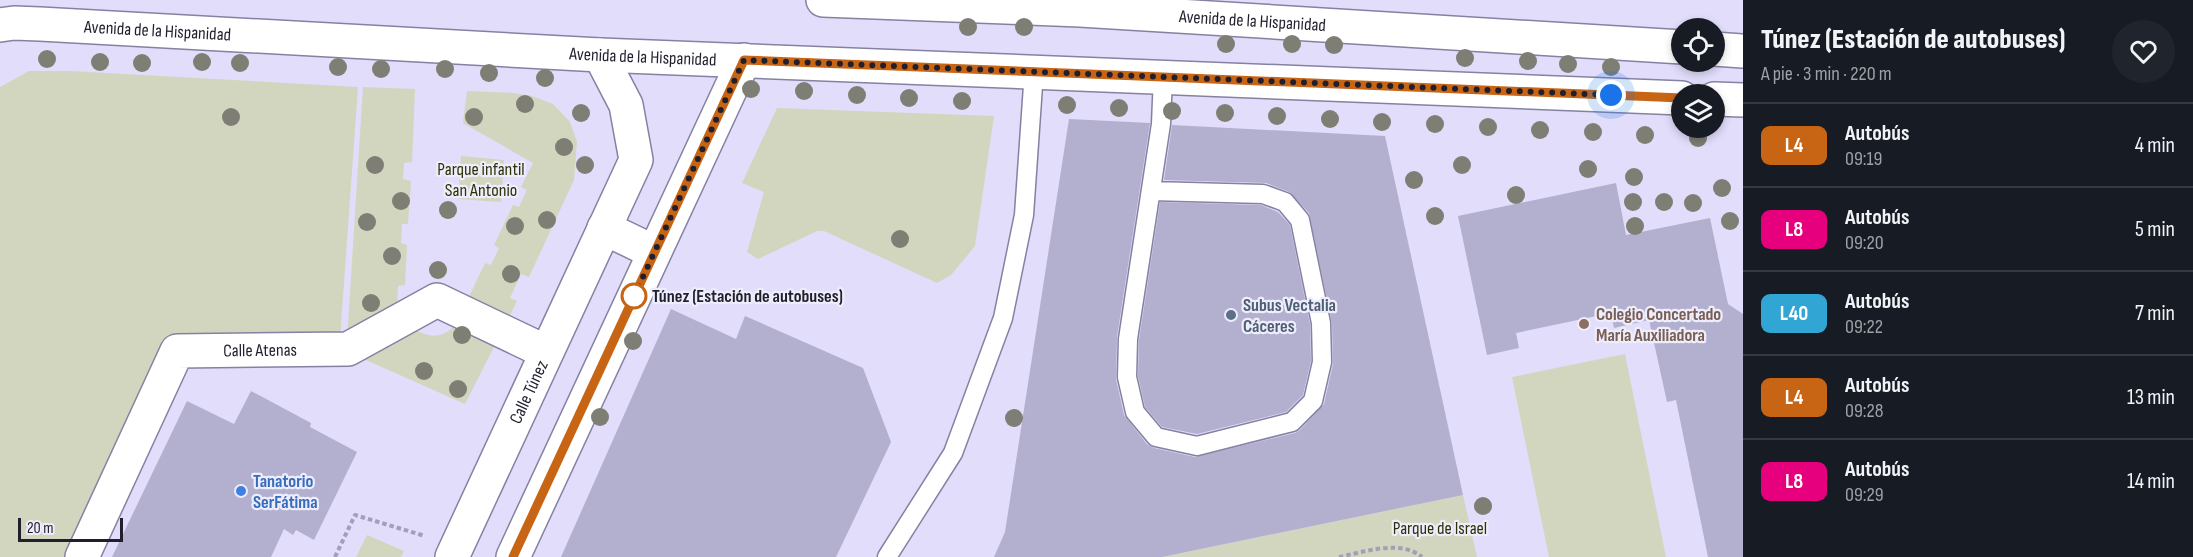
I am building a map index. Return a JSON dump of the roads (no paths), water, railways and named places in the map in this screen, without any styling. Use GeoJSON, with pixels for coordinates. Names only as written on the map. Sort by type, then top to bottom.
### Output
{"type":"FeatureCollection","features":[{"type":"Feature","properties":{"kind":"main road","name":"Avenida de la Hispanidad"},"geometry":{"type":"LineString","coordinates":[[823,0],[1125,7],[1671,46]]}},
{"type":"Feature","properties":{"kind":"main road","name":"Avenida de la Hispanidad"},"geometry":{"type":"LineString","coordinates":[[0,25],[14,23],[600,56],[1163,76],[1671,98]]}},
{"type":"Feature","properties":{"kind":"main road"},"geometry":{"type":"LineString","coordinates":[[1725,50],[1743,51]]}},
{"type":"Feature","properties":{"kind":"main road","name":"Calle Túnez"},"geometry":{"type":"LineString","coordinates":[[454,552],[636,160],[627,105],[600,56]]}},
{"type":"Feature","properties":{"kind":"main road"},"geometry":{"type":"LineString","coordinates":[[513,557],[744,60]]}},
{"type":"Feature","properties":{"kind":"main road"},"geometry":{"type":"LineString","coordinates":[[1725,99],[1743,100]]}},
{"type":"Feature","properties":{"kind":"main road"},"geometry":{"type":"LineString","coordinates":[[604,228],[654,252]]}},
{"type":"Feature","properties":{"kind":"main road","name":"Calle Atenas"},"geometry":{"type":"LineString","coordinates":[[82,557],[177,351],[348,349],[437,300],[546,352]]}},
{"type":"Feature","properties":{"kind":"lane"},"geometry":{"type":"LineString","coordinates":[[887,557],[953,453],[1003,318],[1024,215],[1034,71]]}},
{"type":"Feature","properties":{"kind":"lane"},"geometry":{"type":"LineString","coordinates":[[1151,191],[1263,194],[1285,202],[1300,220],[1321,324],[1322,362],[1313,401],[1292,422],[1197,446],[1156,437],[1135,412],[1127,377],[1128,339],[1161,124],[1163,76]]}},
{"type":"Feature","properties":{"kind":"place","name":"Túnez (Estación de autobuses)"},"geometry":{"type":"Point","coordinates":[634,296]}},
{"type":"Feature","properties":{"kind":"place","name":"Subus Vectalia Cáceres"},"geometry":{"type":"Point","coordinates":[1231,315]}},
{"type":"Feature","properties":{"kind":"place","name":"Colegio Concertado María Auxiliadora"},"geometry":{"type":"Point","coordinates":[1584,324]}},
{"type":"Feature","properties":{"kind":"place","name":"Tanatorio SerFátima"},"geometry":{"type":"Point","coordinates":[241,491]}},
{"type":"Feature","properties":{"kind":"park label","name":"Parque infantil San Antonio"},"geometry":{"type":"Point","coordinates":[481,180]}},
{"type":"Feature","properties":{"kind":"park label","name":"Parque de Israel"},"geometry":{"type":"Point","coordinates":[1440,528]}}]}
